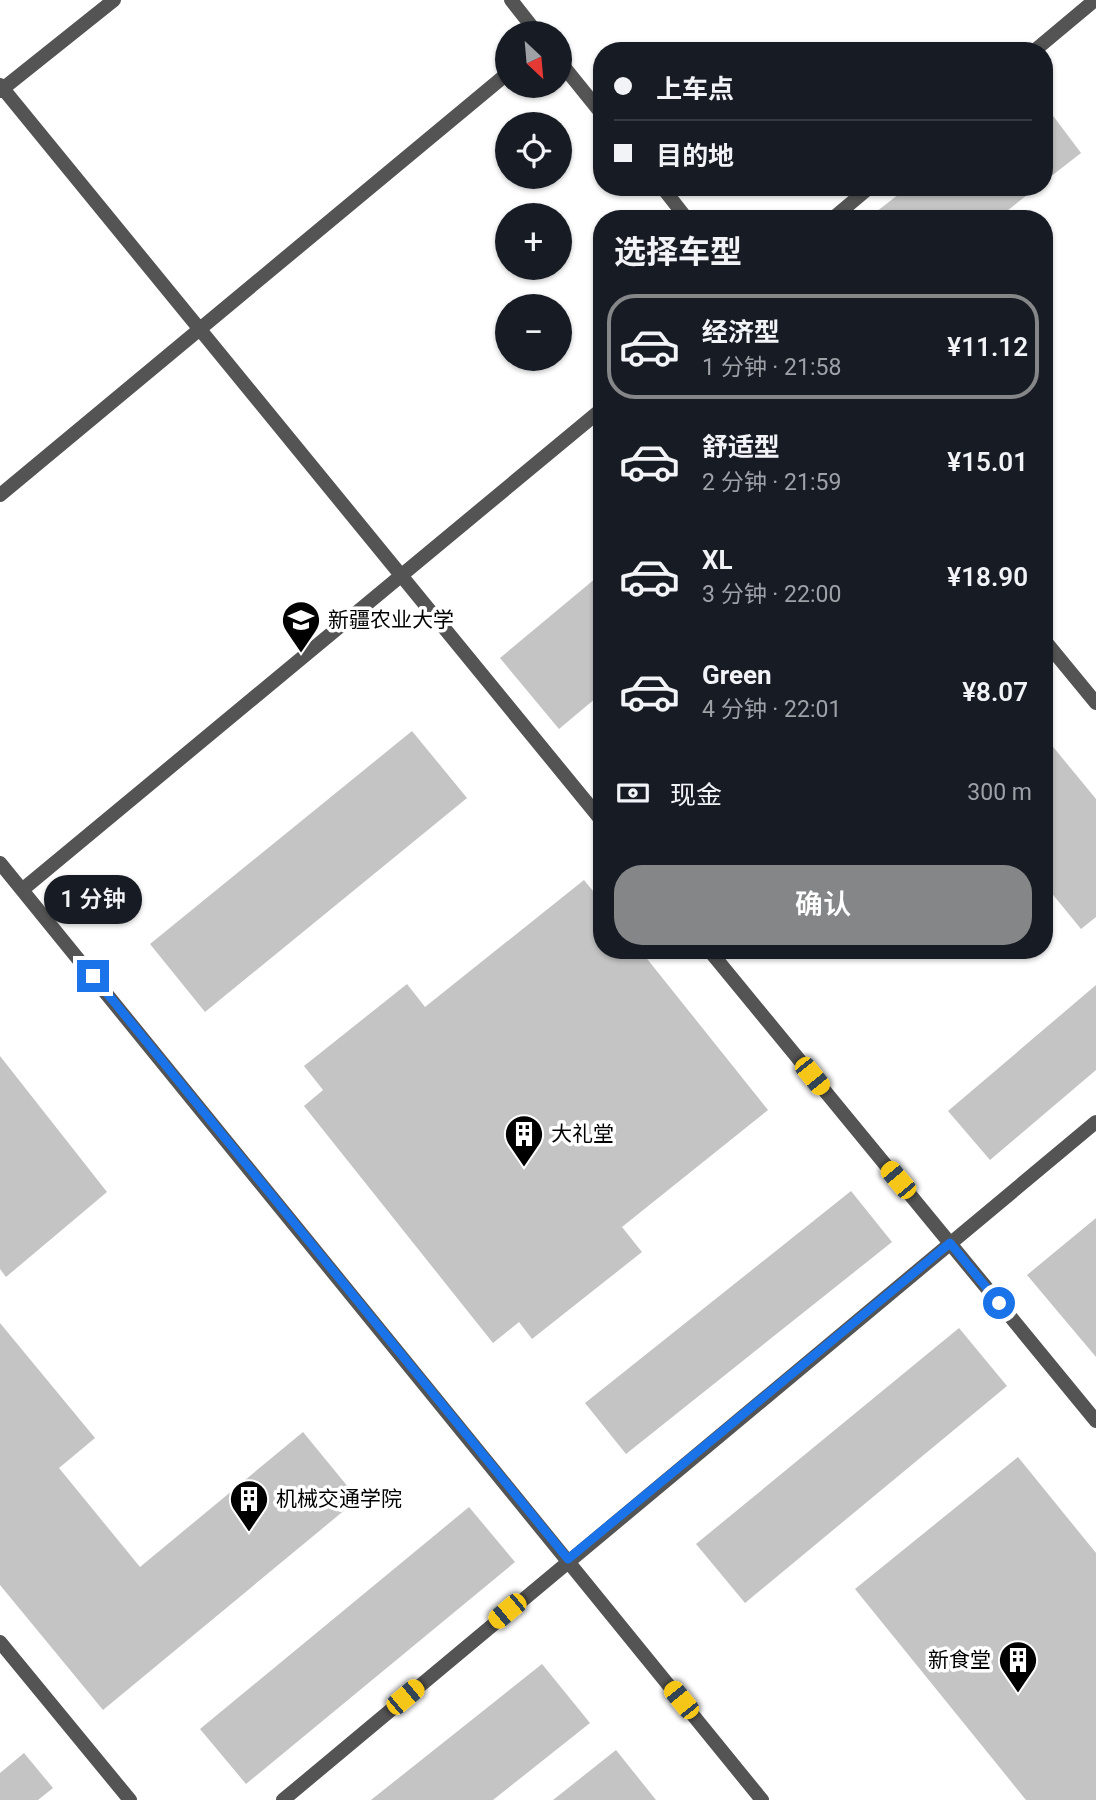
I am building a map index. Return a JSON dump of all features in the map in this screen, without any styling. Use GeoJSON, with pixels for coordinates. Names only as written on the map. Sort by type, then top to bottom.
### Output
{"type":"FeatureCollection","features":[{"type":"Feature","properties":{"kind":"street"},"geometry":{"type":"LineString","coordinates":[[114,0],[1,88],[593,810]]}},
{"type":"Feature","properties":{"kind":"street"},"geometry":{"type":"LineString","coordinates":[[510,0],[527,21]]}},
{"type":"Feature","properties":{"kind":"street"},"geometry":{"type":"LineString","coordinates":[[1045,42],[1094,0]]}},
{"type":"Feature","properties":{"kind":"street"},"geometry":{"type":"LineString","coordinates":[[572,77],[593,103]]}},
{"type":"Feature","properties":{"kind":"street"},"geometry":{"type":"LineString","coordinates":[[0,495],[495,84]]}},
{"type":"Feature","properties":{"kind":"street"},"geometry":{"type":"LineString","coordinates":[[669,196],[680,210]]}},
{"type":"Feature","properties":{"kind":"street"},"geometry":{"type":"LineString","coordinates":[[843,210],[859,196]]}},
{"type":"Feature","properties":{"kind":"street"},"geometry":{"type":"LineString","coordinates":[[22,890],[593,416]]}},
{"type":"Feature","properties":{"kind":"street"},"geometry":{"type":"LineString","coordinates":[[1053,651],[1096,703]]}},
{"type":"Feature","properties":{"kind":"street"},"geometry":{"type":"LineString","coordinates":[[0,863],[762,1800]]}},
{"type":"Feature","properties":{"kind":"street"},"geometry":{"type":"LineString","coordinates":[[716,959],[1096,1421]]}},
{"type":"Feature","properties":{"kind":"street"},"geometry":{"type":"LineString","coordinates":[[283,1800],[568,1559],[1096,1122]]}},
{"type":"Feature","properties":{"kind":"street"},"geometry":{"type":"LineString","coordinates":[[0,1642],[130,1800]]}},
{"type":"Feature","properties":{"kind":"building"},"geometry":{"type":"Polygon","coordinates":[[[1053,116],[1081,153],[1053,175],[1053,116]]]}},
{"type":"Feature","properties":{"kind":"building"},"geometry":{"type":"Polygon","coordinates":[[[896,196],[1026,196],[1008,210],[879,210],[896,196]]]}},
{"type":"Feature","properties":{"kind":"building"},"geometry":{"type":"Polygon","coordinates":[[[593,580],[593,701],[559,729],[500,658],[593,580]]]}},
{"type":"Feature","properties":{"kind":"building"},"geometry":{"type":"Polygon","coordinates":[[[412,731],[467,798],[205,1012],[150,944],[412,731]]]}},
{"type":"Feature","properties":{"kind":"building"},"geometry":{"type":"Polygon","coordinates":[[[1053,747],[1096,799],[1096,917],[1081,929],[1053,895],[1053,747]]]}},
{"type":"Feature","properties":{"kind":"building","name":"大礼堂"},"geometry":{"type":"Polygon","coordinates":[[[584,880],[593,891],[593,959],[647,959],[768,1110],[622,1227],[642,1252],[532,1339],[519,1322],[493,1343],[304,1106],[323,1090],[304,1066],[407,984],[425,1007],[584,880]]]}},
{"type":"Feature","properties":{"kind":"building"},"geometry":{"type":"Polygon","coordinates":[[[1096,985],[1096,1070],[990,1160],[948,1111],[1096,985]]]}},
{"type":"Feature","properties":{"kind":"building"},"geometry":{"type":"Polygon","coordinates":[[[0,1056],[107,1192],[6,1277],[0,1269],[0,1056]]]}},
{"type":"Feature","properties":{"kind":"building"},"geometry":{"type":"Polygon","coordinates":[[[851,1191],[892,1242],[626,1454],[585,1403],[851,1191]]]}},
{"type":"Feature","properties":{"kind":"building"},"geometry":{"type":"Polygon","coordinates":[[[1096,1218],[1096,1357],[1027,1275],[1096,1218]]]}},
{"type":"Feature","properties":{"kind":"building","name":"机械交通学院"},"geometry":{"type":"Polygon","coordinates":[[[0,1323],[95,1438],[59,1468],[140,1567],[303,1432],[358,1499],[103,1710],[0,1585],[0,1323]]]}},
{"type":"Feature","properties":{"kind":"building"},"geometry":{"type":"Polygon","coordinates":[[[959,1328],[1007,1386],[745,1603],[696,1544],[959,1328]]]}},
{"type":"Feature","properties":{"kind":"building","name":"新食堂"},"geometry":{"type":"Polygon","coordinates":[[[1018,1457],[1096,1553],[1096,1800],[1026,1800],[855,1589],[1018,1457]]]}},
{"type":"Feature","properties":{"kind":"building"},"geometry":{"type":"Polygon","coordinates":[[[469,1507],[515,1562],[246,1784],[200,1729],[469,1507]]]}},
{"type":"Feature","properties":{"kind":"building"},"geometry":{"type":"Polygon","coordinates":[[[542,1664],[590,1723],[493,1800],[371,1800],[542,1664]]]}},
{"type":"Feature","properties":{"kind":"building"},"geometry":{"type":"Polygon","coordinates":[[[616,1750],[656,1800],[553,1800],[616,1750]]]}},
{"type":"Feature","properties":{"kind":"building"},"geometry":{"type":"Polygon","coordinates":[[[24,1753],[53,1788],[38,1800],[0,1800],[0,1773],[24,1753]]]}},
{"type":"Feature","properties":{"kind":"place","name":"新疆农业大学"},"geometry":{"type":"Point","coordinates":[301,654]}},
{"type":"Feature","properties":{"kind":"place","name":"大礼堂"},"geometry":{"type":"Point","coordinates":[524,1168]}},
{"type":"Feature","properties":{"kind":"place","name":"机械交通学院"},"geometry":{"type":"Point","coordinates":[249,1533]}},
{"type":"Feature","properties":{"kind":"place","name":"新食堂"},"geometry":{"type":"Point","coordinates":[1018,1694]}},
{"type":"Feature","properties":{"kind":"route"},"geometry":{"type":"LineString","coordinates":[[93,976],[568,1559],[950,1243],[999,1303]]}}]}
